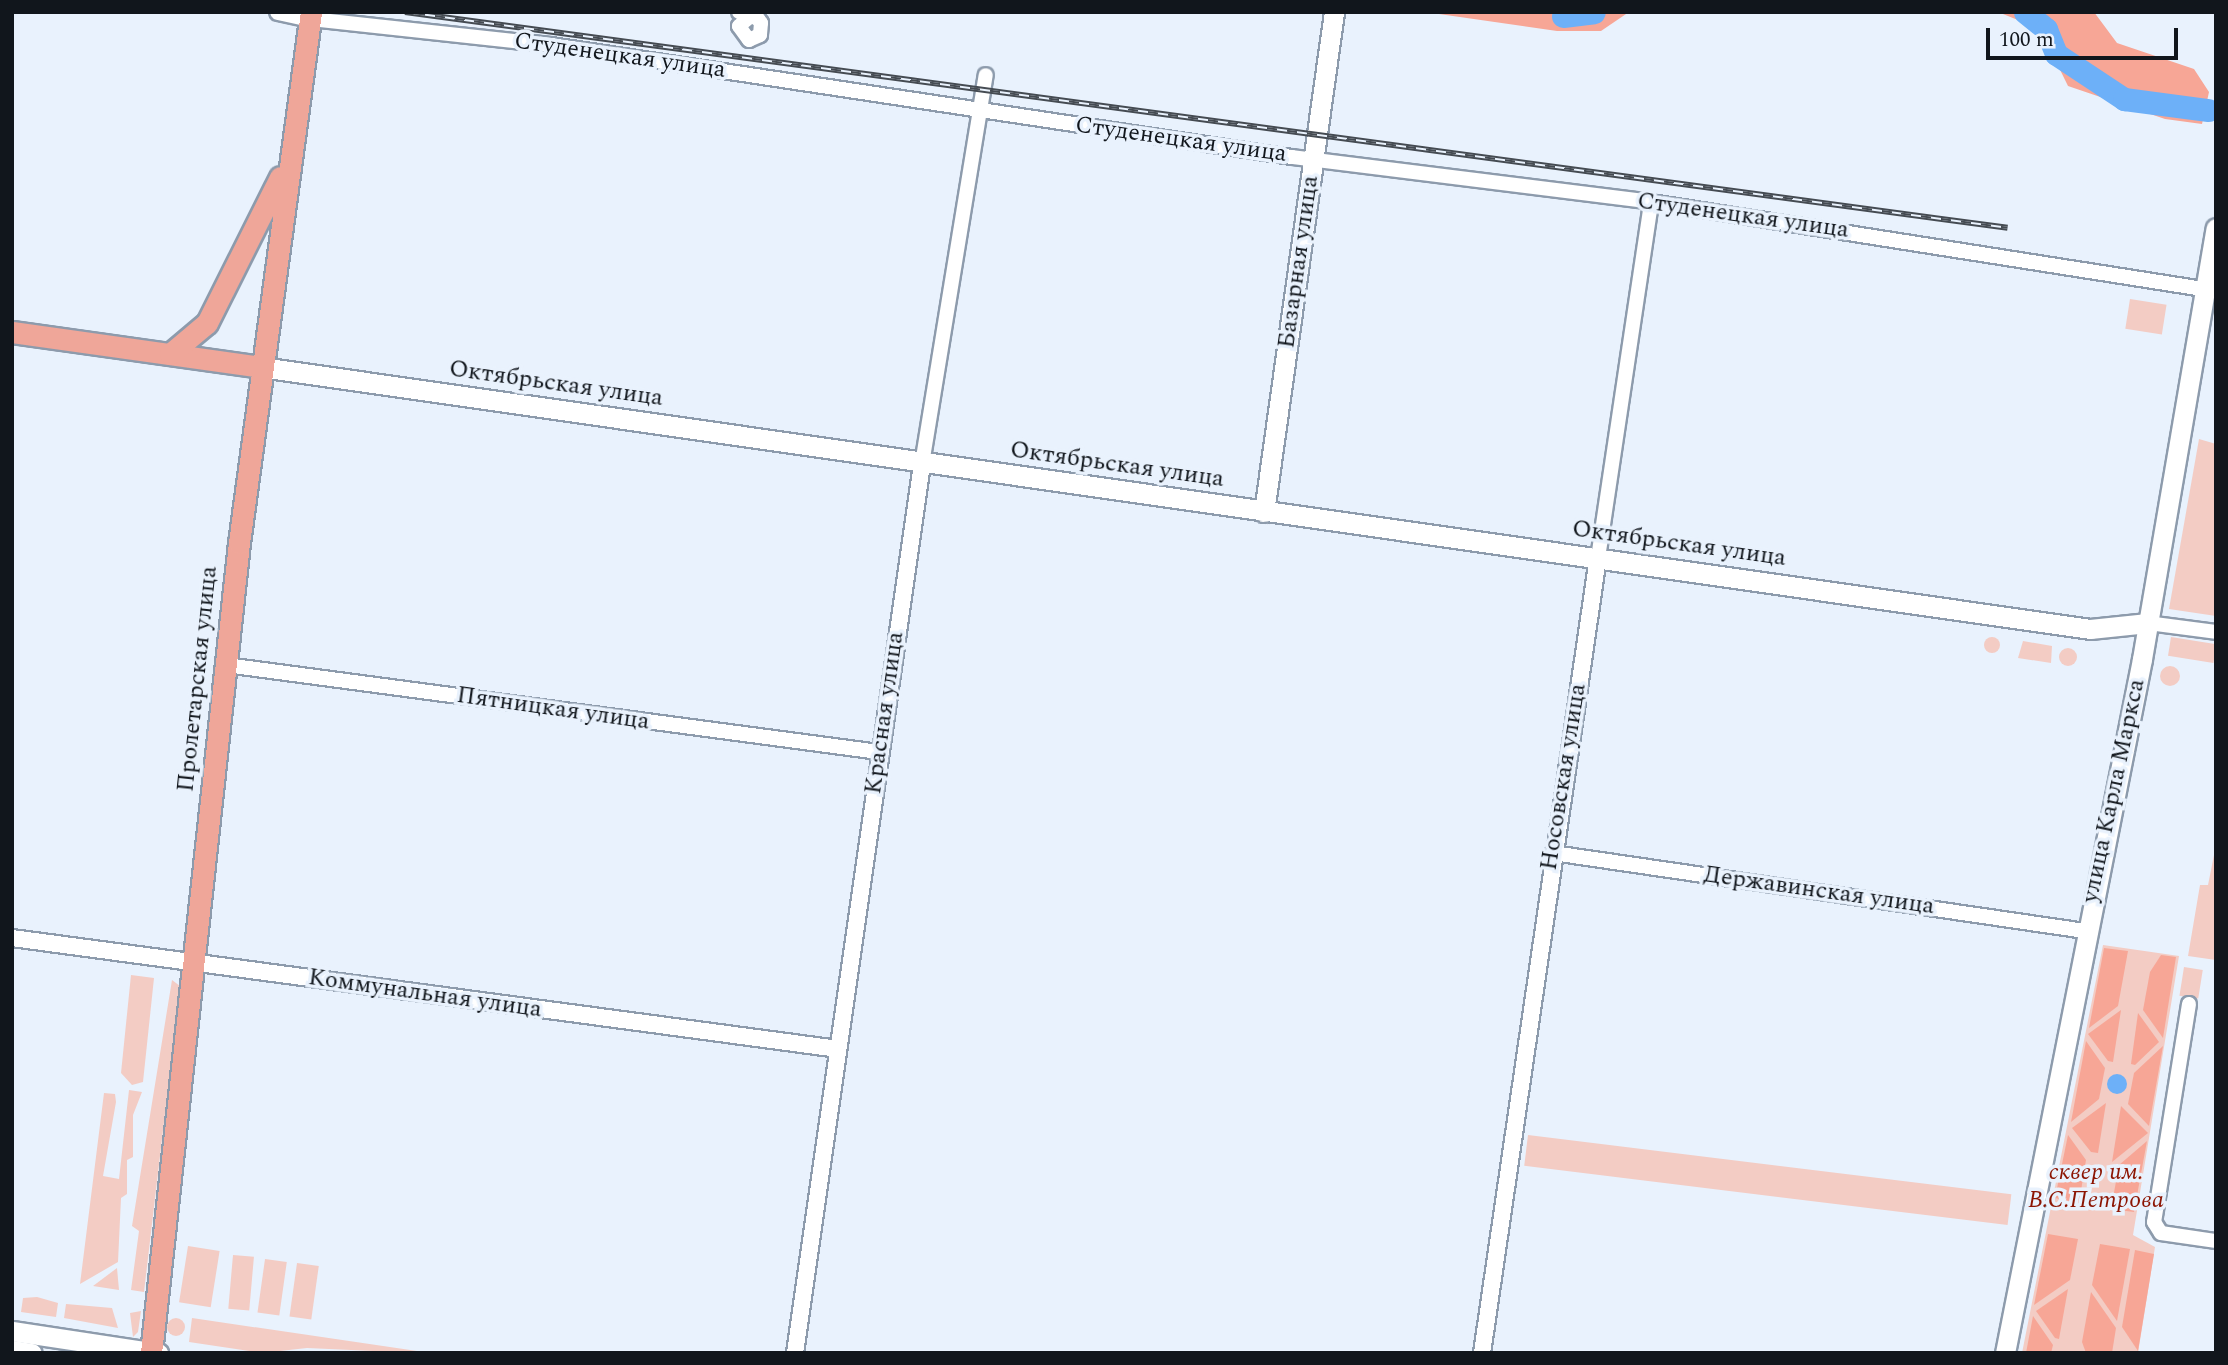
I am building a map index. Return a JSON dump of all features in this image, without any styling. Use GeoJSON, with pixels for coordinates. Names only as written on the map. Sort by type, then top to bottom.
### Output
{"type":"FeatureCollection","features":[{"type":"Feature","properties":{"kind":"main road","name":"Базарная улица"},"geometry":{"type":"LineString","coordinates":[[1264,512],[1334,12]]}},
{"type":"Feature","properties":{"kind":"main road","name":"Пролетарская улица"},"geometry":{"type":"LineString","coordinates":[[153,1352],[197,964],[226,665],[261,367],[287,163],[311,15]]}},
{"type":"Feature","properties":{"kind":"main road"},"geometry":{"type":"LineString","coordinates":[[170,354],[207,323],[287,163]]}},
{"type":"Feature","properties":{"kind":"main road","name":"улица Карла Маркса"},"geometry":{"type":"LineString","coordinates":[[2005,1353],[2085,931],[2148,623],[2210,288],[2216,228]]}},
{"type":"Feature","properties":{"kind":"main road","name":"Октябрьская улица"},"geometry":{"type":"LineString","coordinates":[[12,332],[2090,629],[2148,623]]}},
{"type":"Feature","properties":{"kind":"main road"},"geometry":{"type":"LineString","coordinates":[[12,1331],[153,1352]]}},
{"type":"Feature","properties":{"kind":"main road"},"geometry":{"type":"LineString","coordinates":[[12,1350],[33,1353]]}},
{"type":"Feature","properties":{"kind":"street"},"geometry":{"type":"LineString","coordinates":[[278,12],[311,15]]}},
{"type":"Feature","properties":{"kind":"street","name":"Студенецкая улица"},"geometry":{"type":"LineString","coordinates":[[311,15],[564,47],[1313,159],[1651,202],[2210,288]]}},
{"type":"Feature","properties":{"kind":"street","name":"Красная улица"},"geometry":{"type":"LineString","coordinates":[[794,1353],[922,464],[978,110],[986,75]]}},
{"type":"Feature","properties":{"kind":"street","name":"Носовская улица"},"geometry":{"type":"LineString","coordinates":[[1482,1353],[1553,853],[1651,202]]}},
{"type":"Feature","properties":{"kind":"street","name":"Октябрьская улица"},"geometry":{"type":"LineString","coordinates":[[2148,623],[2216,632]]}},
{"type":"Feature","properties":{"kind":"street","name":"Пятницкая улица"},"geometry":{"type":"LineString","coordinates":[[226,665],[879,752]]}},
{"type":"Feature","properties":{"kind":"street","name":"Державинская улица"},"geometry":{"type":"LineString","coordinates":[[1553,853],[2085,931]]}},
{"type":"Feature","properties":{"kind":"street","name":"Коммунальная улица"},"geometry":{"type":"LineString","coordinates":[[12,938],[838,1049]]}},
{"type":"Feature","properties":{"kind":"street"},"geometry":{"type":"LineString","coordinates":[[2189,1004],[2154,1222],[2161,1233],[2216,1241]]}},
{"type":"Feature","properties":{"kind":"green space"},"geometry":{"type":"Polygon","coordinates":[[[2130,299],[2167,305],[2162,334],[2125,329],[2130,299]]]}},
{"type":"Feature","properties":{"kind":"green space"},"geometry":{"type":"Polygon","coordinates":[[[2199,439],[2216,444],[2216,616],[2169,609],[2199,439]]]}},
{"type":"Feature","properties":{"kind":"green space"},"geometry":{"type":"Polygon","coordinates":[[[1989,637],[1995,637],[2000,645],[1998,651],[1989,653],[1984,648],[1984,642],[1989,637]]]}},
{"type":"Feature","properties":{"kind":"green space"},"geometry":{"type":"Polygon","coordinates":[[[2171,637],[2216,644],[2213,663],[2168,656],[2171,637]]]}},
{"type":"Feature","properties":{"kind":"green space"},"geometry":{"type":"Polygon","coordinates":[[[2023,641],[2052,646],[2051,663],[2018,658],[2023,641]]]}},
{"type":"Feature","properties":{"kind":"green space"},"geometry":{"type":"Polygon","coordinates":[[[2068,648],[2074,651],[2077,657],[2074,663],[2068,666],[2062,663],[2059,657],[2062,651],[2068,648]]]}},
{"type":"Feature","properties":{"kind":"green space"},"geometry":{"type":"Polygon","coordinates":[[[2170,666],[2177,669],[2180,676],[2177,683],[2170,686],[2163,683],[2160,676],[2163,669],[2170,666]]]}},
{"type":"Feature","properties":{"kind":"green space"},"geometry":{"type":"Polygon","coordinates":[[[2216,845],[2216,960],[2188,956],[2200,885],[2208,885],[2216,845]]]}},
{"type":"Feature","properties":{"kind":"green space","name":"сквер им. В.С.Петрова"},"geometry":{"type":"Polygon","coordinates":[[[2103,945],[2179,956],[2133,1235],[2155,1247],[2138,1353],[2022,1353],[2103,945]]]}},
{"type":"Feature","properties":{"kind":"green space"},"geometry":{"type":"Polygon","coordinates":[[[2184,967],[2203,970],[2198,999],[2179,996],[2184,967]]]}},
{"type":"Feature","properties":{"kind":"green space"},"geometry":{"type":"Polygon","coordinates":[[[131,975],[154,978],[143,1082],[132,1085],[121,1073],[131,975]]]}},
{"type":"Feature","properties":{"kind":"green space"},"geometry":{"type":"Polygon","coordinates":[[[172,980],[180,986],[144,1292],[131,1290],[139,1231],[132,1226],[172,980]]]}},
{"type":"Feature","properties":{"kind":"green space"},"geometry":{"type":"Polygon","coordinates":[[[129,1090],[142,1092],[133,1115],[133,1157],[127,1160],[127,1194],[121,1198],[118,1262],[80,1284],[104,1093],[115,1094],[116,1102],[103,1176],[119,1179],[129,1090]]]}},
{"type":"Feature","properties":{"kind":"green space"},"geometry":{"type":"Polygon","coordinates":[[[1528,1135],[2011,1194],[2008,1225],[1524,1166],[1528,1135]]]}},
{"type":"Feature","properties":{"kind":"green space"},"geometry":{"type":"Polygon","coordinates":[[[188,1246],[220,1251],[211,1307],[179,1302],[188,1246]]]}},
{"type":"Feature","properties":{"kind":"green space"},"geometry":{"type":"Polygon","coordinates":[[[233,1255],[254,1257],[249,1311],[228,1309],[233,1255]]]}},
{"type":"Feature","properties":{"kind":"green space"},"geometry":{"type":"Polygon","coordinates":[[[265,1259],[287,1262],[279,1316],[257,1312],[265,1259]]]}},
{"type":"Feature","properties":{"kind":"green space"},"geometry":{"type":"Polygon","coordinates":[[[297,1263],[319,1266],[311,1320],[289,1316],[297,1263]]]}},
{"type":"Feature","properties":{"kind":"green space"},"geometry":{"type":"Polygon","coordinates":[[[117,1268],[119,1290],[93,1286],[117,1268]]]}},
{"type":"Feature","properties":{"kind":"green space"},"geometry":{"type":"Polygon","coordinates":[[[37,1297],[58,1303],[56,1317],[21,1312],[23,1298],[37,1297]]]}},
{"type":"Feature","properties":{"kind":"green space"},"geometry":{"type":"Polygon","coordinates":[[[66,1304],[112,1308],[118,1328],[64,1318],[66,1304]]]}},
{"type":"Feature","properties":{"kind":"green space"},"geometry":{"type":"Polygon","coordinates":[[[141,1311],[138,1332],[133,1337],[130,1313],[141,1311]]]}},
{"type":"Feature","properties":{"kind":"green space"},"geometry":{"type":"Polygon","coordinates":[[[176,1318],[182,1321],[185,1327],[182,1333],[176,1336],[170,1333],[167,1327],[170,1321],[176,1318]]]}},
{"type":"Feature","properties":{"kind":"green space"},"geometry":{"type":"Polygon","coordinates":[[[192,1318],[417,1353],[307,1348],[262,1353],[189,1342],[192,1318]]]}},
{"type":"Feature","properties":{"kind":"shaded area"},"geometry":{"type":"Polygon","coordinates":[[[1425,12],[1629,12],[1601,31],[1557,31],[1425,12]]]}},
{"type":"Feature","properties":{"kind":"shaded area"},"geometry":{"type":"Polygon","coordinates":[[[1998,12],[2094,12],[2117,43],[2194,69],[2209,92],[2202,124],[2165,119],[2068,86],[2040,29],[1998,12]]]}},
{"type":"Feature","properties":{"kind":"shaded area"},"geometry":{"type":"Polygon","coordinates":[[[2104,948],[2128,951],[2118,1006],[2089,1028],[2104,948]]]}},
{"type":"Feature","properties":{"kind":"shaded area"},"geometry":{"type":"Polygon","coordinates":[[[2161,955],[2176,957],[2163,1038],[2143,1010],[2150,972],[2161,955]]]}},
{"type":"Feature","properties":{"kind":"shaded area"},"geometry":{"type":"Polygon","coordinates":[[[2121,1010],[2113,1062],[2108,1061],[2088,1034],[2121,1010]]]}},
{"type":"Feature","properties":{"kind":"shaded area"},"geometry":{"type":"Polygon","coordinates":[[[2138,1013],[2159,1042],[2135,1065],[2131,1064],[2138,1013]]]}},
{"type":"Feature","properties":{"kind":"shaded area"},"geometry":{"type":"Polygon","coordinates":[[[2086,1041],[2105,1068],[2099,1099],[2071,1122],[2086,1041]]]}},
{"type":"Feature","properties":{"kind":"shaded area"},"geometry":{"type":"Polygon","coordinates":[[[2163,1046],[2149,1126],[2128,1104],[2134,1073],[2163,1046]]]}},
{"type":"Feature","properties":{"kind":"shaded area"},"geometry":{"type":"Polygon","coordinates":[[[2106,1103],[2098,1153],[2091,1152],[2072,1128],[2106,1103]]]}},
{"type":"Feature","properties":{"kind":"shaded area"},"geometry":{"type":"Polygon","coordinates":[[[2121,1106],[2148,1133],[2112,1162],[2121,1106]]]}},
{"type":"Feature","properties":{"kind":"shaded area"},"geometry":{"type":"Polygon","coordinates":[[[2068,1135],[2086,1160],[2079,1203],[2055,1198],[2068,1135]]]}},
{"type":"Feature","properties":{"kind":"shaded area"},"geometry":{"type":"Polygon","coordinates":[[[2147,1141],[2134,1212],[2111,1209],[2119,1165],[2147,1141]]]}},
{"type":"Feature","properties":{"kind":"shaded area"},"geometry":{"type":"Polygon","coordinates":[[[2048,1234],[2078,1239],[2070,1280],[2034,1305],[2048,1234]]]}},
{"type":"Feature","properties":{"kind":"shaded area"},"geometry":{"type":"Polygon","coordinates":[[[2100,1244],[2130,1249],[2117,1321],[2092,1285],[2100,1244]]]}},
{"type":"Feature","properties":{"kind":"shaded area"},"geometry":{"type":"Polygon","coordinates":[[[2135,1250],[2154,1254],[2138,1351],[2122,1327],[2135,1250]]]}},
{"type":"Feature","properties":{"kind":"shaded area"},"geometry":{"type":"Polygon","coordinates":[[[2068,1289],[2059,1339],[2055,1338],[2036,1311],[2068,1289]]]}},
{"type":"Feature","properties":{"kind":"shaded area"},"geometry":{"type":"Polygon","coordinates":[[[2091,1292],[2116,1328],[2112,1353],[2086,1353],[2082,1342],[2091,1292]]]}},
{"type":"Feature","properties":{"kind":"shaded area"},"geometry":{"type":"Polygon","coordinates":[[[2033,1316],[2053,1345],[2051,1353],[2026,1353],[2033,1316]]]}},
{"type":"Feature","properties":{"kind":"water"},"geometry":{"type":"Polygon","coordinates":[[[2117,1074],[2124,1077],[2127,1084],[2124,1091],[2117,1094],[2110,1091],[2107,1084],[2110,1077],[2117,1074]]]}},
{"type":"Feature","properties":{"kind":"waterway"},"geometry":{"type":"LineString","coordinates":[[1563,16],[1594,12]]}},
{"type":"Feature","properties":{"kind":"waterway"},"geometry":{"type":"LineString","coordinates":[[2025,12],[2046,29],[2056,54],[2124,99],[2208,110]]}},
{"type":"Feature","properties":{"kind":"railway"},"geometry":{"type":"LineString","coordinates":[[405,12],[2008,228]]}}]}
